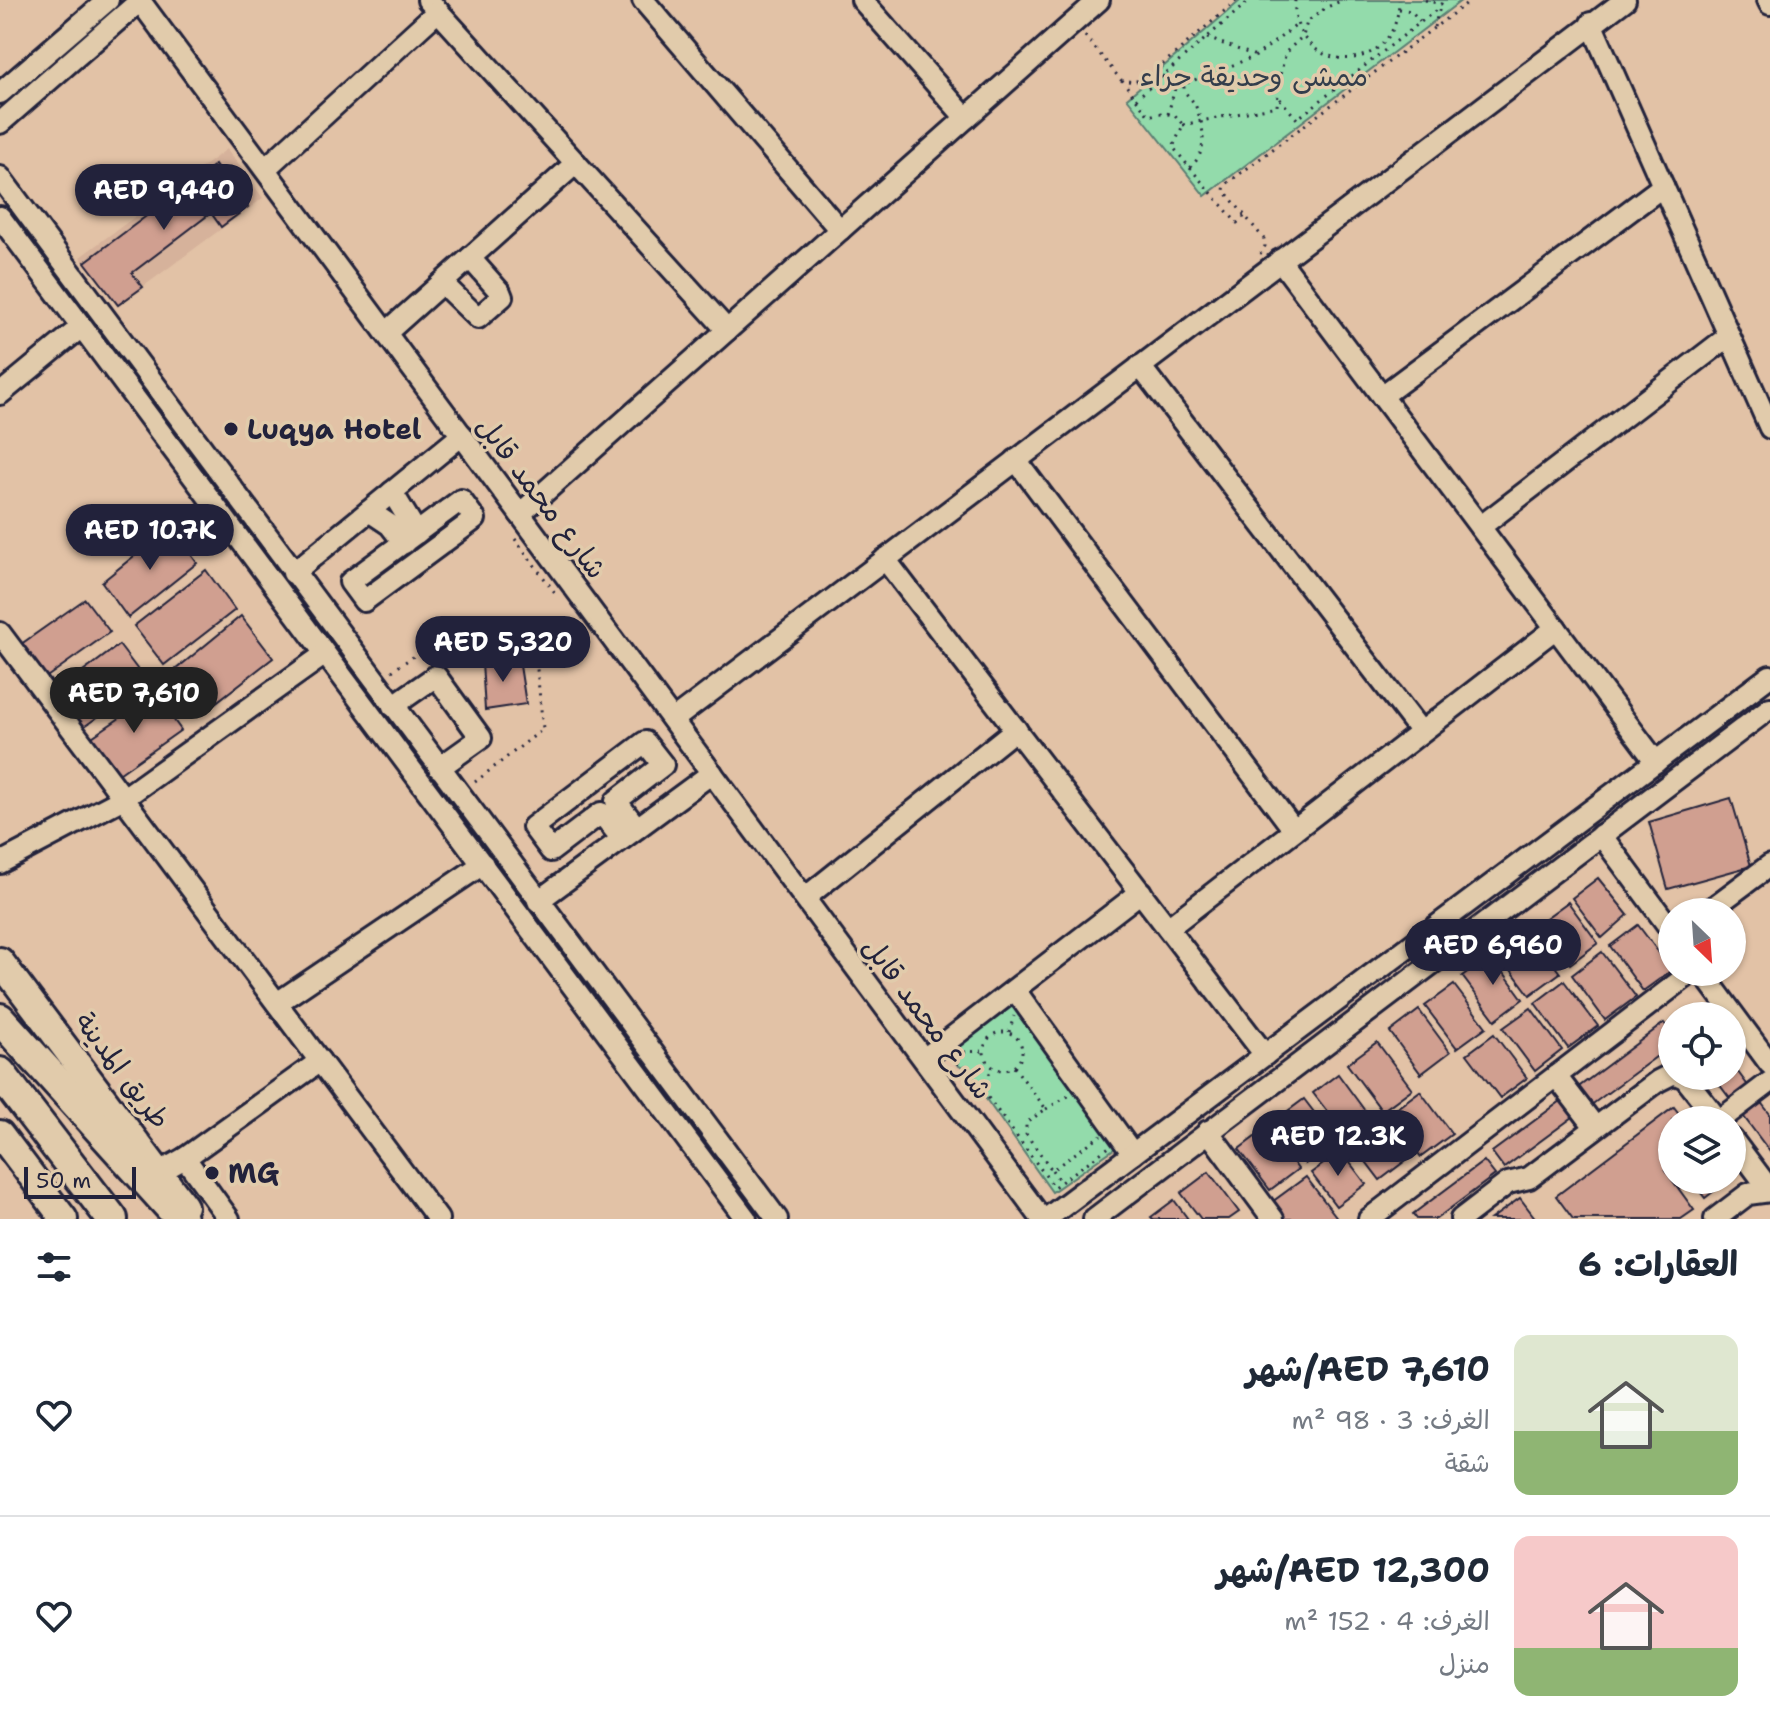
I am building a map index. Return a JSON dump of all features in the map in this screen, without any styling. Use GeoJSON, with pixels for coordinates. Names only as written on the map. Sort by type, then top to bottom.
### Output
{"type":"FeatureCollection","features":[{"type":"Feature","properties":{"kind":"highway"},"geometry":{"type":"LineString","coordinates":[[0,1020],[153,1219]]}},
{"type":"Feature","properties":{"kind":"highway"},"geometry":{"type":"LineString","coordinates":[[0,1020],[181,1219]]}},
{"type":"Feature","properties":{"kind":"highway"},"geometry":{"type":"LineString","coordinates":[[0,1073],[112,1219]]}},
{"type":"Feature","properties":{"kind":"highway"},"geometry":{"type":"LineString","coordinates":[[0,1089],[85,1219]]}},
{"type":"Feature","properties":{"kind":"main road","name":"طريق المدينة"},"geometry":{"type":"LineString","coordinates":[[0,961],[192,1219]]}},
{"type":"Feature","properties":{"kind":"main road"},"geometry":{"type":"LineString","coordinates":[[0,1134],[64,1219]]}},
{"type":"Feature","properties":{"kind":"street"},"geometry":{"type":"LineString","coordinates":[[0,93],[108,0]]}},
{"type":"Feature","properties":{"kind":"street"},"geometry":{"type":"LineString","coordinates":[[643,0],[840,230]]}},
{"type":"Feature","properties":{"kind":"street"},"geometry":{"type":"LineString","coordinates":[[862,0],[966,118]]}},
{"type":"Feature","properties":{"kind":"street"},"geometry":{"type":"LineString","coordinates":[[673,720],[1625,0]]}},
{"type":"Feature","properties":{"kind":"street"},"geometry":{"type":"LineString","coordinates":[[0,123],[140,1]]}},
{"type":"Feature","properties":{"kind":"street","name":"شارع محمد قابل"},"geometry":{"type":"LineString","coordinates":[[140,1],[1044,1219]]}},
{"type":"Feature","properties":{"kind":"street"},"geometry":{"type":"LineString","coordinates":[[520,514],[966,118],[1087,4]]}},
{"type":"Feature","properties":{"kind":"street"},"geometry":{"type":"LineString","coordinates":[[265,169],[433,6],[727,330]]}},
{"type":"Feature","properties":{"kind":"street"},"geometry":{"type":"LineString","coordinates":[[1591,23],[1770,428]]}},
{"type":"Feature","properties":{"kind":"street"},"geometry":{"type":"LineString","coordinates":[[386,333],[576,163]]}},
{"type":"Feature","properties":{"kind":"street"},"geometry":{"type":"LineString","coordinates":[[0,177],[777,1219]]}},
{"type":"Feature","properties":{"kind":"street"},"geometry":{"type":"LineString","coordinates":[[1382,396],[1663,186]]}},
{"type":"Feature","properties":{"kind":"street"},"geometry":{"type":"LineString","coordinates":[[0,217],[746,1219]]}},
{"type":"Feature","properties":{"kind":"street"},"geometry":{"type":"LineString","coordinates":[[442,283],[478,318],[500,301],[500,292],[470,258]]}},
{"type":"Feature","properties":{"kind":"street"},"geometry":{"type":"LineString","coordinates":[[1280,260],[1656,762]]}},
{"type":"Feature","properties":{"kind":"street"},"geometry":{"type":"LineString","coordinates":[[0,394],[80,328]]}},
{"type":"Feature","properties":{"kind":"street"},"geometry":{"type":"LineString","coordinates":[[1480,527],[1729,336]]}},
{"type":"Feature","properties":{"kind":"street"},"geometry":{"type":"LineString","coordinates":[[1140,366],[1421,732]]}},
{"type":"Feature","properties":{"kind":"street"},"geometry":{"type":"LineString","coordinates":[[293,573],[462,435]]}},
{"type":"Feature","properties":{"kind":"street"},"geometry":{"type":"LineString","coordinates":[[177,456],[195,442]]}},
{"type":"Feature","properties":{"kind":"street"},"geometry":{"type":"LineString","coordinates":[[1016,460],[1294,830]]}},
{"type":"Feature","properties":{"kind":"street"},"geometry":{"type":"LineString","coordinates":[[392,492],[411,538]]}},
{"type":"Feature","properties":{"kind":"street"},"geometry":{"type":"LineString","coordinates":[[461,500],[475,519],[364,601],[350,582],[411,538],[461,500]]}},
{"type":"Feature","properties":{"kind":"street"},"geometry":{"type":"LineString","coordinates":[[369,511],[411,538]]}},
{"type":"Feature","properties":{"kind":"street"},"geometry":{"type":"LineString","coordinates":[[885,559],[1265,1055]]}},
{"type":"Feature","properties":{"kind":"street"},"geometry":{"type":"LineString","coordinates":[[1168,928],[1556,628]]}},
{"type":"Feature","properties":{"kind":"street"},"geometry":{"type":"LineString","coordinates":[[0,633],[438,1219]]}},
{"type":"Feature","properties":{"kind":"street"},"geometry":{"type":"LineString","coordinates":[[0,863],[124,798],[325,654]]}},
{"type":"Feature","properties":{"kind":"street"},"geometry":{"type":"LineString","coordinates":[[393,706],[436,676],[481,738],[439,768]]}},
{"type":"Feature","properties":{"kind":"street"},"geometry":{"type":"LineString","coordinates":[[1044,1219],[1770,676]]}},
{"type":"Feature","properties":{"kind":"street"},"geometry":{"type":"LineString","coordinates":[[1094,1219],[1770,708]]}},
{"type":"Feature","properties":{"kind":"street"},"geometry":{"type":"LineString","coordinates":[[805,898],[1016,729]]}},
{"type":"Feature","properties":{"kind":"street"},"geometry":{"type":"LineString","coordinates":[[645,742],[663,765],[609,807],[551,851],[533,827],[645,742]]}},
{"type":"Feature","properties":{"kind":"street"},"geometry":{"type":"LineString","coordinates":[[538,901],[712,773]]}},
{"type":"Feature","properties":{"kind":"street"},"geometry":{"type":"LineString","coordinates":[[609,807],[629,834]]}},
{"type":"Feature","properties":{"kind":"street"},"geometry":{"type":"LineString","coordinates":[[1601,835],[1658,912]]}},
{"type":"Feature","properties":{"kind":"street"},"geometry":{"type":"LineString","coordinates":[[277,1003],[483,864]]}},
{"type":"Feature","properties":{"kind":"street"},"geometry":{"type":"LineString","coordinates":[[1726,898],[1770,865]]}},
{"type":"Feature","properties":{"kind":"street"},"geometry":{"type":"LineString","coordinates":[[924,1059],[1141,892]]}},
{"type":"Feature","properties":{"kind":"street"},"geometry":{"type":"LineString","coordinates":[[1369,1219],[1674,986]]}},
{"type":"Feature","properties":{"kind":"street"},"geometry":{"type":"LineString","coordinates":[[1712,986],[1770,1064]]}},
{"type":"Feature","properties":{"kind":"street"},"geometry":{"type":"LineString","coordinates":[[1015,990],[1133,1154]]}},
{"type":"Feature","properties":{"kind":"street"},"geometry":{"type":"LineString","coordinates":[[160,1172],[185,1158],[320,1061]]}},
{"type":"Feature","properties":{"kind":"street"},"geometry":{"type":"LineString","coordinates":[[1556,1076],[1595,1127]]}},
{"type":"Feature","properties":{"kind":"street"},"geometry":{"type":"LineString","coordinates":[[1461,1219],[1508,1183],[1529,1178],[1658,1081]]}},
{"type":"Feature","properties":{"kind":"street"},"geometry":{"type":"LineString","coordinates":[[1738,1106],[1770,1082]]}},
{"type":"Feature","properties":{"kind":"street"},"geometry":{"type":"LineString","coordinates":[[1695,1090],[1708,1106]]}},
{"type":"Feature","properties":{"kind":"street"},"geometry":{"type":"LineString","coordinates":[[1208,1131],[1273,1219]]}},
{"type":"Feature","properties":{"kind":"street"},"geometry":{"type":"LineString","coordinates":[[185,1158],[229,1219]]}},
{"type":"Feature","properties":{"kind":"street"},"geometry":{"type":"LineString","coordinates":[[1715,1219],[1748,1194],[1770,1190],[1746,1158]]}},
{"type":"Feature","properties":{"kind":"path"},"geometry":{"type":"LineString","coordinates":[[1122,80],[1134,82],[1149,76],[1237,0]]}},
{"type":"Feature","properties":{"kind":"path"},"geometry":{"type":"LineString","coordinates":[[1136,99],[1250,0]]}},
{"type":"Feature","properties":{"kind":"path"},"geometry":{"type":"LineString","coordinates":[[1295,0],[1303,36],[1315,49],[1330,57],[1348,59],[1365,56],[1380,47],[1392,34],[1399,0]]}},
{"type":"Feature","properties":{"kind":"path"},"geometry":{"type":"LineString","coordinates":[[1183,125],[1277,106],[1279,79],[1286,52],[1303,36],[1307,22],[1343,0]]}},
{"type":"Feature","properties":{"kind":"path"},"geometry":{"type":"LineString","coordinates":[[1425,0],[1441,4]]}},
{"type":"Feature","properties":{"kind":"path"},"geometry":{"type":"LineString","coordinates":[[1264,239],[1224,190],[1225,185],[1471,0]]}},
{"type":"Feature","properties":{"kind":"path"},"geometry":{"type":"LineString","coordinates":[[1278,97],[1297,119],[1441,4]]}},
{"type":"Feature","properties":{"kind":"path"},"geometry":{"type":"LineString","coordinates":[[1434,28],[1441,4]]}},
{"type":"Feature","properties":{"kind":"path"},"geometry":{"type":"LineString","coordinates":[[1399,9],[1411,11],[1421,22]]}},
{"type":"Feature","properties":{"kind":"path"},"geometry":{"type":"LineString","coordinates":[[1168,114],[1175,88],[1256,56],[1298,24]]}},
{"type":"Feature","properties":{"kind":"path"},"geometry":{"type":"LineString","coordinates":[[1084,35],[1149,116],[1175,115],[1183,125]]}},
{"type":"Feature","properties":{"kind":"path"},"geometry":{"type":"LineString","coordinates":[[1206,38],[1256,56]]}},
{"type":"Feature","properties":{"kind":"path"},"geometry":{"type":"LineString","coordinates":[[1370,62],[1377,71]]}},
{"type":"Feature","properties":{"kind":"path"},"geometry":{"type":"LineString","coordinates":[[1162,76],[1184,84]]}},
{"type":"Feature","properties":{"kind":"path"},"geometry":{"type":"LineString","coordinates":[[1184,84],[1184,91],[1195,104],[1201,121],[1203,145],[1201,157],[1190,168]]}},
{"type":"Feature","properties":{"kind":"path"},"geometry":{"type":"LineString","coordinates":[[1183,125],[1173,147],[1237,223],[1245,216]]}},
{"type":"Feature","properties":{"kind":"path"},"geometry":{"type":"LineString","coordinates":[[392,671],[437,640],[535,650],[576,620]]}},
{"type":"Feature","properties":{"kind":"path"},"geometry":{"type":"LineString","coordinates":[[475,782],[543,729],[535,650]]}},
{"type":"Feature","properties":{"kind":"path"},"geometry":{"type":"LineString","coordinates":[[1003,1032],[1019,1040],[1023,1051],[1014,1067],[1003,1071],[987,1062],[983,1051],[987,1039],[1003,1032]]}},
{"type":"Feature","properties":{"kind":"path"},"geometry":{"type":"LineString","coordinates":[[983,1051],[953,1050],[958,1064],[964,1065],[1054,1187],[1115,1143]]}},
{"type":"Feature","properties":{"kind":"path"},"geometry":{"type":"LineString","coordinates":[[1014,1067],[1046,1109]]}},
{"type":"Feature","properties":{"kind":"path"},"geometry":{"type":"LineString","coordinates":[[981,1088],[993,1068]]}},
{"type":"Feature","properties":{"kind":"path"},"geometry":{"type":"LineString","coordinates":[[1061,1183],[1026,1134],[1026,1123],[1067,1095],[1078,1097]]}},
{"type":"Feature","properties":{"kind":"path"},"geometry":{"type":"LineString","coordinates":[[1052,1170],[1104,1133]]}},
{"type":"Feature","properties":{"kind":"path"},"geometry":{"type":"LineString","coordinates":[[1019,1140],[1026,1134]]}},
{"type":"Feature","properties":{"kind":"shaded area"},"geometry":{"type":"Polygon","coordinates":[[[227,149],[263,198],[117,306],[80,257],[227,149]]]}},
{"type":"Feature","properties":{"kind":"green space","name":"ممشى وحديقة حراء"},"geometry":{"type":"Polygon","coordinates":[[[1241,0],[1462,0],[1205,196],[1127,98],[1241,0]]]}},
{"type":"Feature","properties":{"kind":"green space"},"geometry":{"type":"Polygon","coordinates":[[[1015,1002],[1118,1146],[1052,1192],[964,1068],[957,1065],[952,1057],[952,1047],[1015,1002]]]}},
{"type":"Feature","properties":{"kind":"building"},"geometry":{"type":"Polygon","coordinates":[[[215,165],[224,178],[229,174],[248,207],[221,227],[211,213],[132,273],[143,287],[118,305],[85,262],[157,208],[162,214],[193,191],[189,185],[215,165]]]}},
{"type":"Feature","properties":{"kind":"building"},"geometry":{"type":"Polygon","coordinates":[[[171,526],[197,563],[128,618],[102,582],[171,526]]]}},
{"type":"Feature","properties":{"kind":"building"},"geometry":{"type":"Polygon","coordinates":[[[206,570],[235,610],[164,665],[134,626],[206,570]]]}},
{"type":"Feature","properties":{"kind":"building"},"geometry":{"type":"Polygon","coordinates":[[[85,599],[110,632],[44,679],[17,647],[85,599]]]}},
{"type":"Feature","properties":{"kind":"building"},"geometry":{"type":"Polygon","coordinates":[[[241,616],[273,658],[201,714],[169,675],[241,616]]]}},
{"type":"Feature","properties":{"kind":"building"},"geometry":{"type":"Polygon","coordinates":[[[119,645],[147,682],[78,731],[51,696],[119,645]]]}},
{"type":"Feature","properties":{"kind":"building"},"geometry":{"type":"Polygon","coordinates":[[[519,659],[526,704],[485,710],[482,663],[519,659]]]}},
{"type":"Feature","properties":{"kind":"building"},"geometry":{"type":"Polygon","coordinates":[[[155,694],[181,730],[116,776],[86,741],[155,694]]]}},
{"type":"Feature","properties":{"kind":"building"},"geometry":{"type":"Polygon","coordinates":[[[1731,798],[1751,866],[1668,889],[1649,822],[1731,798]]]}},
{"type":"Feature","properties":{"kind":"building"},"geometry":{"type":"Polygon","coordinates":[[[1598,878],[1628,915],[1602,938],[1572,898],[1598,878]]]}},
{"type":"Feature","properties":{"kind":"building"},"geometry":{"type":"Polygon","coordinates":[[[1568,902],[1598,943],[1570,964],[1539,923],[1568,902]]]}},
{"type":"Feature","properties":{"kind":"building"},"geometry":{"type":"Polygon","coordinates":[[[1638,925],[1658,951],[1658,980],[1643,991],[1610,946],[1638,925]]]}},
{"type":"Feature","properties":{"kind":"building"},"geometry":{"type":"Polygon","coordinates":[[[1526,928],[1560,973],[1530,995],[1496,950],[1526,928]]]}},
{"type":"Feature","properties":{"kind":"building"},"geometry":{"type":"Polygon","coordinates":[[[1602,952],[1636,997],[1605,1020],[1572,975],[1602,952]]]}},
{"type":"Feature","properties":{"kind":"building"},"geometry":{"type":"Polygon","coordinates":[[[1491,955],[1523,999],[1495,1020],[1462,976],[1491,955]]]}},
{"type":"Feature","properties":{"kind":"building"},"geometry":{"type":"Polygon","coordinates":[[[1564,981],[1598,1026],[1568,1048],[1535,1003],[1564,981]]]}},
{"type":"Feature","properties":{"kind":"building"},"geometry":{"type":"Polygon","coordinates":[[[1454,985],[1486,1027],[1457,1048],[1425,1006],[1454,985]]]}},
{"type":"Feature","properties":{"kind":"building"},"geometry":{"type":"Polygon","coordinates":[[[1531,1008],[1562,1050],[1535,1071],[1503,1028],[1531,1008]]]}},
{"type":"Feature","properties":{"kind":"building"},"geometry":{"type":"Polygon","coordinates":[[[1419,1010],[1450,1052],[1421,1074],[1390,1032],[1419,1010]]]}},
{"type":"Feature","properties":{"kind":"building"},"geometry":{"type":"Polygon","coordinates":[[[1658,1028],[1658,1055],[1586,1109],[1572,1092],[1658,1028]]]}},
{"type":"Feature","properties":{"kind":"building"},"geometry":{"type":"Polygon","coordinates":[[[1494,1034],[1527,1078],[1500,1098],[1467,1054],[1494,1034]]]}},
{"type":"Feature","properties":{"kind":"building"},"geometry":{"type":"Polygon","coordinates":[[[1377,1042],[1412,1089],[1382,1111],[1347,1064],[1377,1042]]]}},
{"type":"Feature","properties":{"kind":"building"},"geometry":{"type":"Polygon","coordinates":[[[1338,1074],[1368,1115],[1344,1133],[1313,1093],[1338,1074]]]}},
{"type":"Feature","properties":{"kind":"building"},"geometry":{"type":"Polygon","coordinates":[[[1746,1083],[1752,1091],[1734,1104],[1724,1090],[1746,1090],[1746,1083]]]}},
{"type":"Feature","properties":{"kind":"building"},"geometry":{"type":"Polygon","coordinates":[[[1420,1091],[1452,1134],[1421,1157],[1389,1114],[1420,1091]]]}},
{"type":"Feature","properties":{"kind":"building"},"geometry":{"type":"Polygon","coordinates":[[[1565,1098],[1577,1114],[1504,1168],[1492,1152],[1565,1098]]]}},
{"type":"Feature","properties":{"kind":"building"},"geometry":{"type":"Polygon","coordinates":[[[1304,1099],[1336,1141],[1305,1164],[1273,1122],[1304,1099]]]}},
{"type":"Feature","properties":{"kind":"building"},"geometry":{"type":"Polygon","coordinates":[[[1759,1100],[1770,1114],[1770,1152],[1746,1120],[1746,1109],[1759,1100]]]}},
{"type":"Feature","properties":{"kind":"building"},"geometry":{"type":"Polygon","coordinates":[[[1658,1119],[1658,1194],[1682,1194],[1694,1210],[1681,1219],[1573,1219],[1556,1196],[1658,1119]]]}},
{"type":"Feature","properties":{"kind":"building"},"geometry":{"type":"Polygon","coordinates":[[[1381,1120],[1409,1158],[1380,1180],[1351,1142],[1381,1120]]]}},
{"type":"Feature","properties":{"kind":"building"},"geometry":{"type":"Polygon","coordinates":[[[1268,1127],[1298,1169],[1270,1190],[1239,1149],[1268,1127]]]}},
{"type":"Feature","properties":{"kind":"building"},"geometry":{"type":"Polygon","coordinates":[[[1341,1151],[1366,1184],[1336,1206],[1311,1173],[1341,1151]]]}},
{"type":"Feature","properties":{"kind":"building"},"geometry":{"type":"Polygon","coordinates":[[[1484,1161],[1495,1175],[1436,1219],[1417,1219],[1413,1214],[1484,1161]]]}},
{"type":"Feature","properties":{"kind":"building"},"geometry":{"type":"Polygon","coordinates":[[[1209,1172],[1239,1212],[1229,1219],[1201,1219],[1181,1193],[1209,1172]]]}},
{"type":"Feature","properties":{"kind":"building"},"geometry":{"type":"Polygon","coordinates":[[[1306,1177],[1338,1219],[1285,1219],[1272,1202],[1306,1177]]]}},
{"type":"Feature","properties":{"kind":"building"},"geometry":{"type":"Polygon","coordinates":[[[1520,1198],[1536,1219],[1491,1219],[1520,1198]]]}},
{"type":"Feature","properties":{"kind":"building"},"geometry":{"type":"Polygon","coordinates":[[[1174,1200],[1188,1219],[1151,1217],[1174,1200]]]}},
{"type":"Feature","properties":{"kind":"place","name":"Luqya Hotel"},"geometry":{"type":"Point","coordinates":[231,429]}},
{"type":"Feature","properties":{"kind":"place","name":"MG"},"geometry":{"type":"Point","coordinates":[212,1173]}}]}
